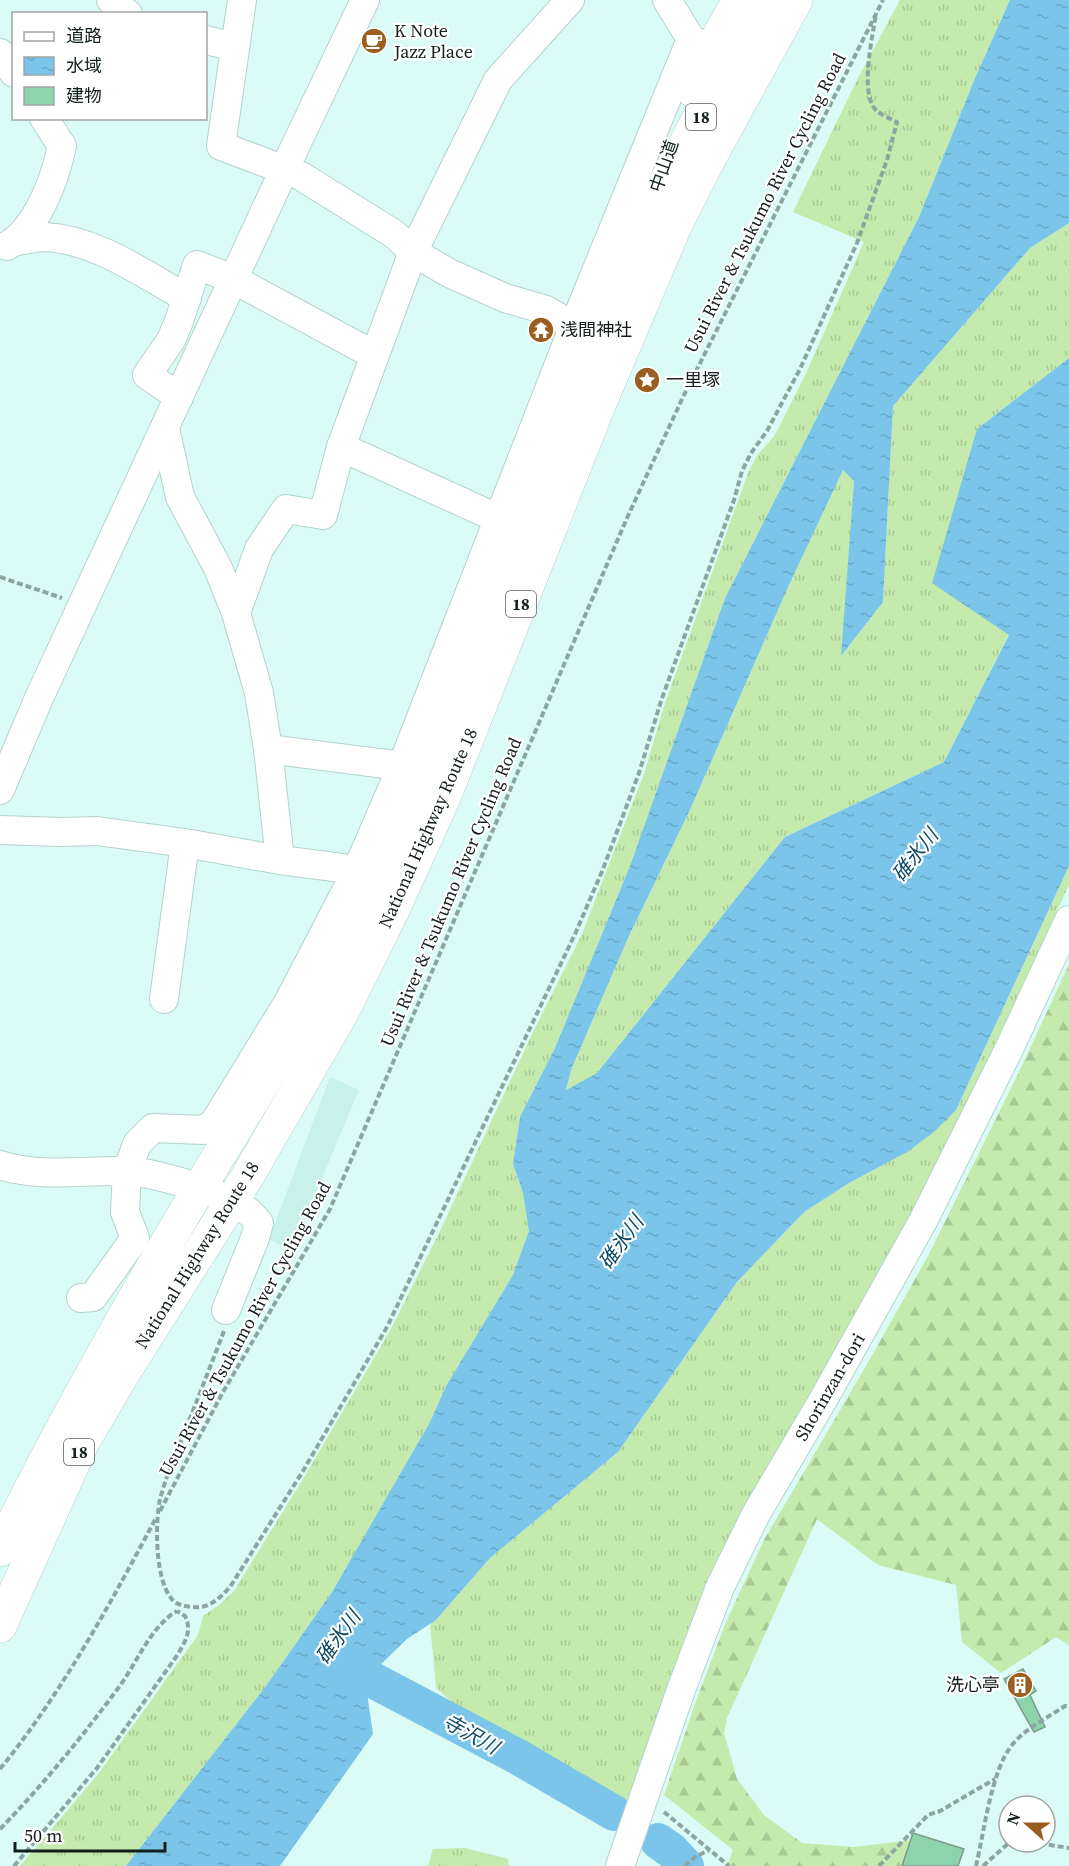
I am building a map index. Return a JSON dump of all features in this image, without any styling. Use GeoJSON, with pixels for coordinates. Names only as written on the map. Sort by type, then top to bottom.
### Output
{"type":"FeatureCollection","features":[{"type":"Feature","properties":{"kind":"highway","name":"18"},"geometry":{"type":"LineString","coordinates":[[714,44],[740,0]]}},
{"type":"Feature","properties":{"kind":"highway","name":"National Highway Route 18"},"geometry":{"type":"LineString","coordinates":[[0,1550],[44,1460],[89,1377],[199,1189],[309,1010],[363,906],[425,770],[574,393],[640,237],[686,144],[714,44],[766,0]]}},
{"type":"Feature","properties":{"kind":"highway","name":"National Highway Route 18"},"geometry":{"type":"LineString","coordinates":[[0,1626],[83,1442],[123,1374],[233,1201],[343,1011],[392,912],[443,800],[599,405],[676,224],[796,0]]}},
{"type":"Feature","properties":{"kind":"street"},"geometry":{"type":"LineString","coordinates":[[111,0],[126,12]]}},
{"type":"Feature","properties":{"kind":"street"},"geometry":{"type":"LineString","coordinates":[[242,0],[222,146],[302,176],[394,234],[413,252],[449,273],[486,290],[575,323]]}},
{"type":"Feature","properties":{"kind":"street"},"geometry":{"type":"LineString","coordinates":[[0,790],[39,698],[365,0]]}},
{"type":"Feature","properties":{"kind":"street"},"geometry":{"type":"LineString","coordinates":[[236,613],[260,549],[286,508],[322,514],[341,447],[413,252],[498,80],[570,0]]}},
{"type":"Feature","properties":{"kind":"street"},"geometry":{"type":"LineString","coordinates":[[667,0],[714,44]]}},
{"type":"Feature","properties":{"kind":"street"},"geometry":{"type":"LineString","coordinates":[[207,40],[235,47]]}},
{"type":"Feature","properties":{"kind":"street"},"geometry":{"type":"LineString","coordinates":[[81,1298],[93,1297],[135,1238],[125,1212],[127,1172],[137,1144],[153,1128],[204,1130],[214,1123],[289,1001],[357,870],[402,766],[575,323],[687,49],[714,44]]}},
{"type":"Feature","properties":{"kind":"street"},"geometry":{"type":"LineString","coordinates":[[0,53],[12,70]]}},
{"type":"Feature","properties":{"kind":"street"},"geometry":{"type":"LineString","coordinates":[[7,245],[28,226],[57,170],[62,146],[45,120]]}},
{"type":"Feature","properties":{"kind":"street"},"geometry":{"type":"LineString","coordinates":[[7,245],[45,237],[83,244],[117,259],[187,298]]}},
{"type":"Feature","properties":{"kind":"street"},"geometry":{"type":"LineString","coordinates":[[179,397],[147,375],[171,340],[197,265],[233,279],[374,355]]}},
{"type":"Feature","properties":{"kind":"street"},"geometry":{"type":"LineString","coordinates":[[165,428],[180,497],[218,568],[236,613],[259,693],[268,749],[280,860]]}},
{"type":"Feature","properties":{"kind":"street"},"geometry":{"type":"LineString","coordinates":[[341,447],[499,519]]}},
{"type":"Feature","properties":{"kind":"street"},"geometry":{"type":"LineString","coordinates":[[268,749],[402,766]]}},
{"type":"Feature","properties":{"kind":"street"},"geometry":{"type":"LineString","coordinates":[[0,830],[97,831],[357,870]]}},
{"type":"Feature","properties":{"kind":"street"},"geometry":{"type":"LineString","coordinates":[[164,999],[184,843]]}},
{"type":"Feature","properties":{"kind":"street","name":"Shorinzan-dori"},"geometry":{"type":"LineString","coordinates":[[620,1866],[681,1690],[720,1587],[756,1514],[823,1400],[928,1210],[1009,1049],[1069,920]]}},
{"type":"Feature","properties":{"kind":"street"},"geometry":{"type":"LineString","coordinates":[[2,1173],[127,1172],[199,1189],[233,1201],[248,1211],[259,1223],[226,1310]]}},
{"type":"Feature","properties":{"kind":"path","name":"Usui River & Tsukumo River Cycling Road"},"geometry":{"type":"LineString","coordinates":[[0,1769],[67,1675],[158,1516],[223,1392],[330,1209],[682,398],[883,0]]}},
{"type":"Feature","properties":{"kind":"path"},"geometry":{"type":"LineString","coordinates":[[226,1310],[226,1326],[164,1487],[158,1516],[162,1579],[172,1599],[179,1605],[191,1607],[207,1606],[218,1600],[230,1587],[354,1385],[407,1286],[576,932],[603,869],[639,773],[661,701],[734,500],[742,471],[751,453],[767,431],[800,369],[857,243],[887,160],[897,122],[876,110],[870,98],[868,85],[876,13]]}},
{"type":"Feature","properties":{"kind":"path"},"geometry":{"type":"LineString","coordinates":[[0,578],[83,605]]}},
{"type":"Feature","properties":{"kind":"path"},"geometry":{"type":"LineString","coordinates":[[0,1829],[43,1782],[95,1719],[128,1676],[164,1620],[177,1611],[179,1605]]}},
{"type":"Feature","properties":{"kind":"path"},"geometry":{"type":"LineString","coordinates":[[14,1866],[97,1768],[176,1657],[186,1639],[188,1630],[185,1616],[177,1611]]}},
{"type":"Feature","properties":{"kind":"path"},"geometry":{"type":"LineString","coordinates":[[976,1866],[996,1778],[1003,1760],[1012,1745],[1033,1726],[1065,1706],[1069,1706]]}},
{"type":"Feature","properties":{"kind":"path"},"geometry":{"type":"LineString","coordinates":[[879,1866],[928,1815],[940,1811],[996,1778]]}},
{"type":"Feature","properties":{"kind":"path"},"geometry":{"type":"LineString","coordinates":[[656,1805],[729,1866]]}},
{"type":"Feature","properties":{"kind":"path"},"geometry":{"type":"LineString","coordinates":[[685,1866],[695,1857],[710,1850]]}},
{"type":"Feature","properties":{"kind":"path"},"geometry":{"type":"LineString","coordinates":[[983,1866],[997,1854]]}},
{"type":"Feature","properties":{"kind":"shaded area"},"geometry":{"type":"Polygon","coordinates":[[[330,1077],[359,1090],[298,1235],[283,1247],[269,1239],[330,1077]]]}},
{"type":"Feature","properties":{"kind":"green space"},"geometry":{"type":"Polygon","coordinates":[[[900,0],[1010,0],[975,78],[919,217],[725,598],[630,866],[555,1048],[520,1117],[513,1164],[523,1193],[530,1231],[513,1275],[446,1386],[430,1422],[332,1592],[266,1686],[126,1866],[20,1866],[99,1773],[198,1635],[203,1616],[234,1591],[306,1474],[391,1329],[582,934],[644,774],[665,703],[748,473],[756,457],[775,435],[807,371],[864,242],[793,212],[858,78],[900,0]]]}},
{"type":"Feature","properties":{"kind":"green space"},"geometry":{"type":"Polygon","coordinates":[[[1069,223],[1069,358],[977,429],[1009,634],[944,762],[785,837],[597,1073],[566,1090],[571,1070],[628,938],[689,812],[843,469],[854,481],[842,655],[883,602],[893,406],[1030,248],[1069,223]]]}},
{"type":"Feature","properties":{"kind":"green space"},"geometry":{"type":"Polygon","coordinates":[[[1069,866],[1069,885],[963,1113],[624,1810],[472,1720],[436,1688],[430,1624],[490,1558],[618,1452],[737,1282],[804,1212],[879,1167],[956,1110],[1069,866]]]}},
{"type":"Feature","properties":{"kind":"green space"},"geometry":{"type":"Polygon","coordinates":[[[1069,964],[1069,1645],[1056,1637],[1001,1673],[962,1642],[956,1585],[878,1565],[817,1519],[727,1718],[724,1733],[737,1779],[764,1815],[802,1843],[854,1847],[912,1840],[904,1866],[727,1866],[733,1850],[664,1795],[696,1701],[726,1622],[764,1540],[928,1256],[1020,1070],[1069,964]]]}},
{"type":"Feature","properties":{"kind":"green space"},"geometry":{"type":"Polygon","coordinates":[[[465,1848],[508,1859],[509,1866],[428,1866],[433,1849],[465,1848]]]}},
{"type":"Feature","properties":{"kind":"water","name":"碓氷川"},"geometry":{"type":"Polygon","coordinates":[[[1010,0],[1069,0],[1069,223],[1030,248],[893,406],[883,602],[841,656],[854,481],[843,470],[789,585],[689,812],[628,938],[571,1070],[566,1090],[597,1073],[785,837],[944,762],[1009,635],[932,583],[977,429],[1069,358],[1069,866],[956,1110],[934,1132],[907,1152],[849,1183],[804,1212],[737,1282],[618,1452],[490,1558],[436,1620],[407,1639],[375,1670],[367,1693],[373,1734],[280,1866],[126,1866],[266,1686],[332,1592],[430,1422],[446,1386],[513,1275],[529,1231],[523,1193],[513,1164],[520,1117],[555,1048],[630,866],[725,598],[919,217],[975,78],[1010,0]]]}},
{"type":"Feature","properties":{"kind":"building","name":"洗心亭"},"geometry":{"type":"Polygon","coordinates":[[[1023,1669],[1036,1691],[1030,1695],[1045,1727],[1034,1732],[1004,1679],[1023,1669]]]}},
{"type":"Feature","properties":{"kind":"building"},"geometry":{"type":"Polygon","coordinates":[[[913,1833],[964,1849],[958,1866],[902,1866],[913,1833]]]}},
{"type":"Feature","properties":{"kind":"waterway","name":"寺沢川"},"geometry":{"type":"LineString","coordinates":[[332,1651],[367,1677],[520,1758],[614,1813]]}},
{"type":"Feature","properties":{"kind":"waterway","name":"寺沢川"},"geometry":{"type":"LineString","coordinates":[[658,1841],[672,1851],[686,1866]]}},
{"type":"Feature","properties":{"kind":"place","name":"K Note Jazz Place"},"geometry":{"type":"Point","coordinates":[374,41]}},
{"type":"Feature","properties":{"kind":"place","name":"浅間神社"},"geometry":{"type":"Point","coordinates":[541,330]}},
{"type":"Feature","properties":{"kind":"place","name":"一里塚"},"geometry":{"type":"Point","coordinates":[647,380]}},
{"type":"Feature","properties":{"kind":"place","name":"洗心亭"},"geometry":{"type":"Point","coordinates":[1020,1685]}}]}
